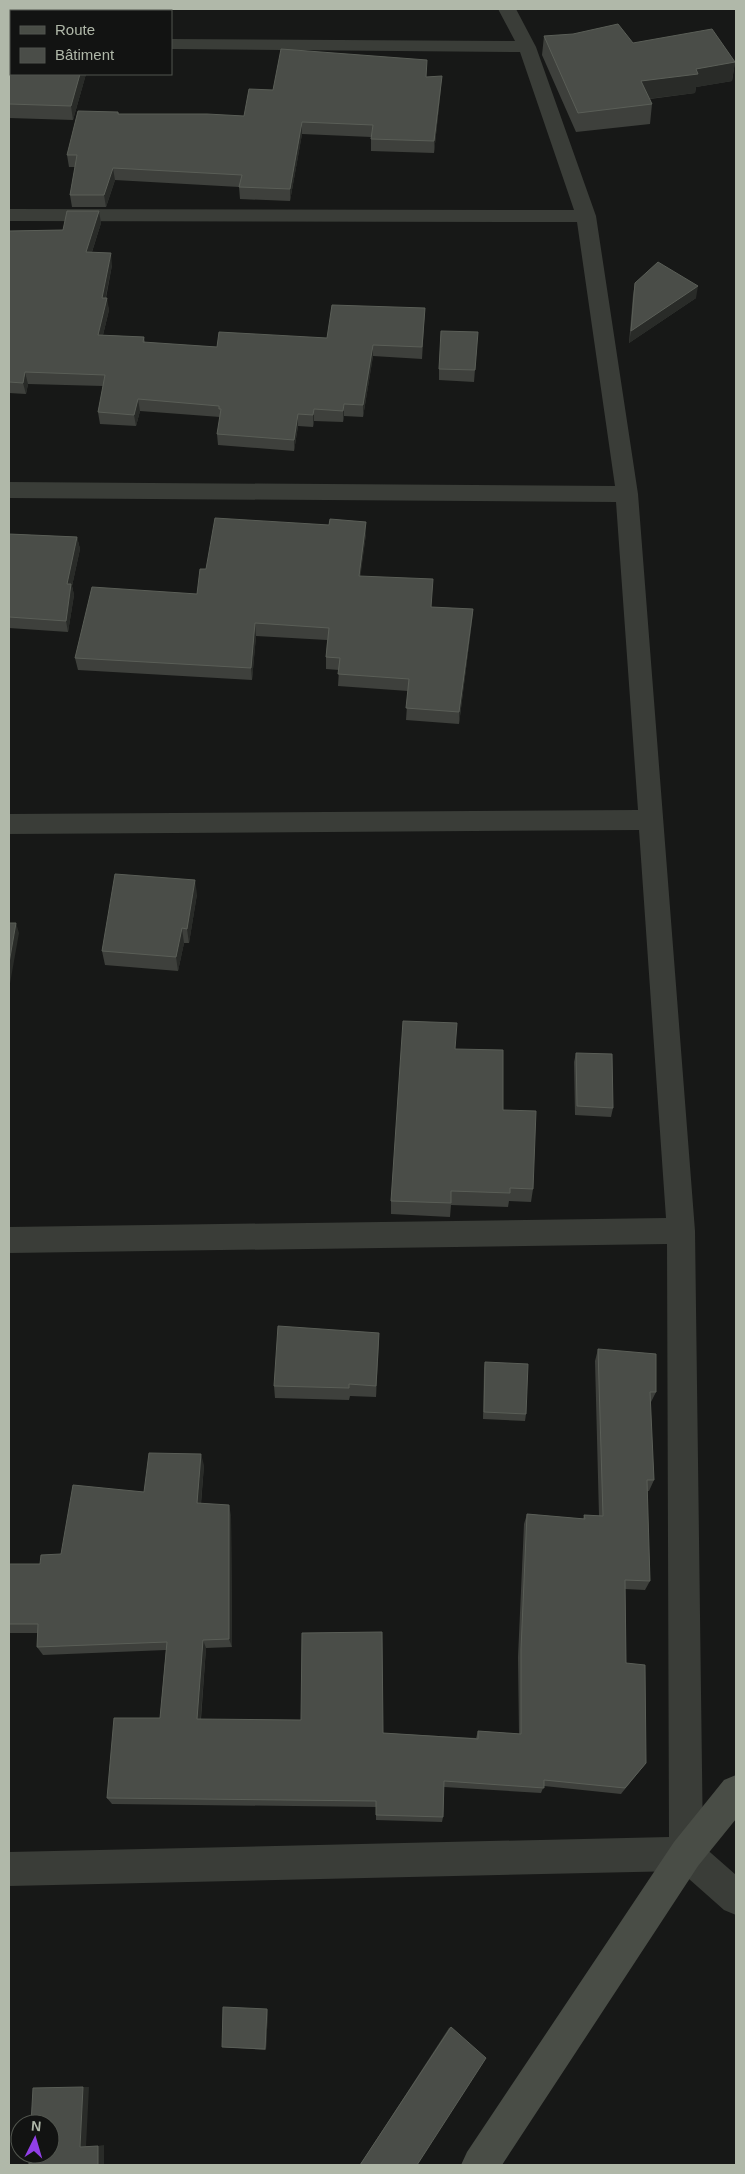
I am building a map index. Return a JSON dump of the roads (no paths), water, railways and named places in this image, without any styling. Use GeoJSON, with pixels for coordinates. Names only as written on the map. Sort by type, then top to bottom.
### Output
{"type":"FeatureCollection","features":[{"type":"Feature","properties":{"kind":"main road"},"geometry":{"type":"LineString","coordinates":[[480,2165],[686,1854],[736,1792]]}},
{"type":"Feature","properties":{"kind":"street"},"geometry":{"type":"LineString","coordinates":[[507,9],[527,47],[586,216],[627,494],[681,1231],[686,1854]]}},
{"type":"Feature","properties":{"kind":"street"},"geometry":{"type":"LineString","coordinates":[[172,44],[527,47]]}},
{"type":"Feature","properties":{"kind":"street"},"geometry":{"type":"LineString","coordinates":[[9,215],[586,216]]}},
{"type":"Feature","properties":{"kind":"street"},"geometry":{"type":"LineString","coordinates":[[9,490],[627,494]]}},
{"type":"Feature","properties":{"kind":"street"},"geometry":{"type":"LineString","coordinates":[[9,824],[651,820]]}},
{"type":"Feature","properties":{"kind":"street"},"geometry":{"type":"LineString","coordinates":[[9,1240],[681,1231]]}},
{"type":"Feature","properties":{"kind":"street"},"geometry":{"type":"LineString","coordinates":[[9,1869],[686,1854],[736,1898]]}}]}
